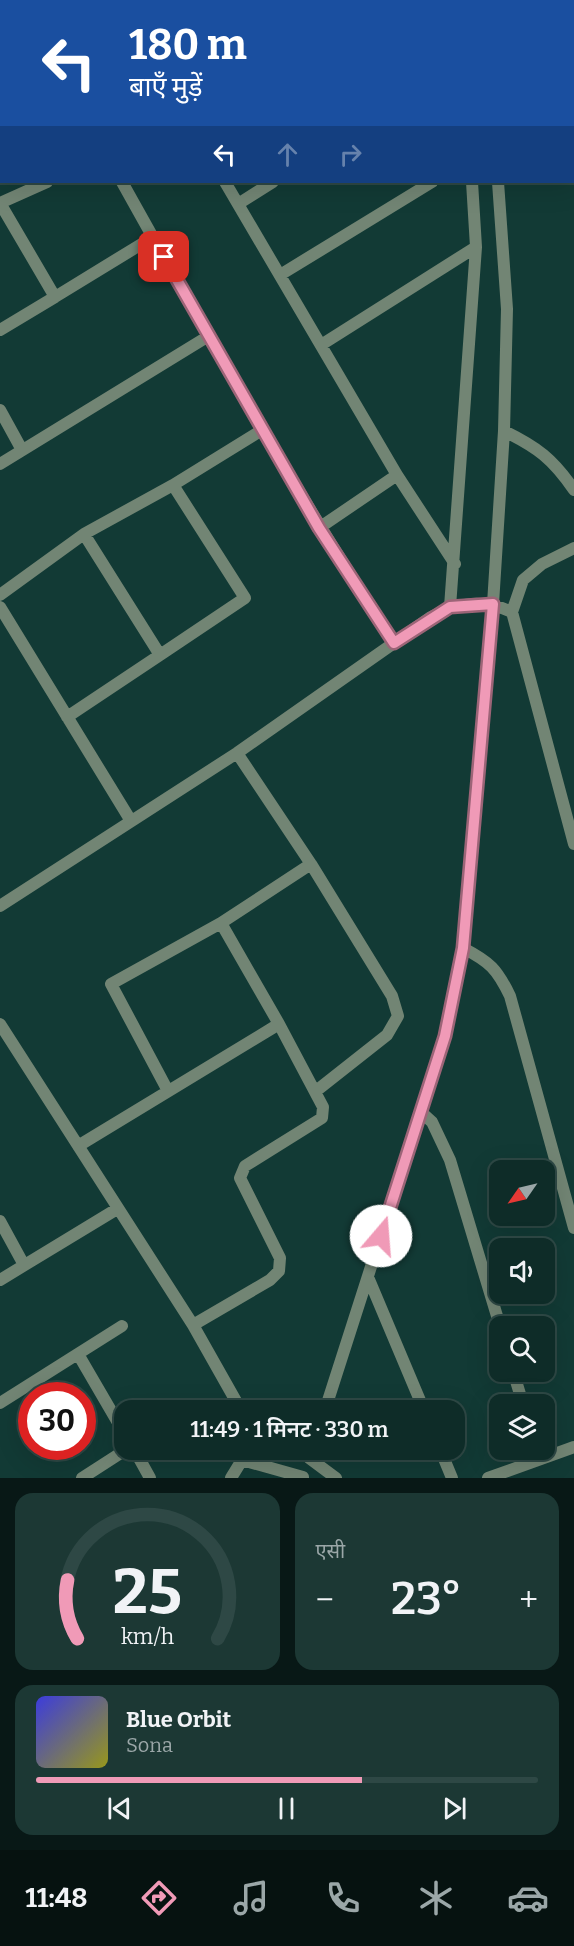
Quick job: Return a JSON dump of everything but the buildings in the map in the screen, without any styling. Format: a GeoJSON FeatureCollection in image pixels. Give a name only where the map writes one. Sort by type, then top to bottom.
{"type":"FeatureCollection","features":[{"type":"Feature","properties":{"kind":"street"},"geometry":{"type":"LineString","coordinates":[[45,183],[0,203],[55,297]]}},
{"type":"Feature","properties":{"kind":"street"},"geometry":{"type":"LineString","coordinates":[[123,183],[207,337],[319,528],[394,643]]}},
{"type":"Feature","properties":{"kind":"street"},"geometry":{"type":"LineString","coordinates":[[226,183],[397,475],[455,564]]}},
{"type":"Feature","properties":{"kind":"street"},"geometry":{"type":"LineString","coordinates":[[238,204],[271,183]]}},
{"type":"Feature","properties":{"kind":"street"},"geometry":{"type":"LineString","coordinates":[[280,275],[430,183]]}},
{"type":"Feature","properties":{"kind":"street"},"geometry":{"type":"LineString","coordinates":[[450,607],[455,564],[476,247],[472,183]]}},
{"type":"Feature","properties":{"kind":"street"},"geometry":{"type":"LineString","coordinates":[[328,1400],[445,1036],[463,948],[493,604],[504,431],[507,309],[498,183]]}},
{"type":"Feature","properties":{"kind":"street"},"geometry":{"type":"LineString","coordinates":[[0,330],[153,237]]}},
{"type":"Feature","properties":{"kind":"street"},"geometry":{"type":"LineString","coordinates":[[321,345],[476,247]]}},
{"type":"Feature","properties":{"kind":"street"},"geometry":{"type":"LineString","coordinates":[[0,464],[207,337]]}},
{"type":"Feature","properties":{"kind":"street"},"geometry":{"type":"LineString","coordinates":[[0,410],[22,450]]}},
{"type":"Feature","properties":{"kind":"street"},"geometry":{"type":"LineString","coordinates":[[0,595],[84,534],[173,485],[262,430]]}},
{"type":"Feature","properties":{"kind":"street"},"geometry":{"type":"LineString","coordinates":[[504,431],[532,445],[547,456],[574,490]]}},
{"type":"Feature","properties":{"kind":"street"},"geometry":{"type":"LineString","coordinates":[[319,528],[397,475]]}},
{"type":"Feature","properties":{"kind":"street"},"geometry":{"type":"LineString","coordinates":[[67,717],[245,598],[173,485]]}},
{"type":"Feature","properties":{"kind":"street"},"geometry":{"type":"LineString","coordinates":[[84,534],[160,655]]}},
{"type":"Feature","properties":{"kind":"street"},"geometry":{"type":"LineString","coordinates":[[574,548],[542,564],[523,580],[512,612],[574,844]]}},
{"type":"Feature","properties":{"kind":"street"},"geometry":{"type":"LineString","coordinates":[[0,906],[237,753],[394,643],[450,607],[493,604],[512,612]]}},
{"type":"Feature","properties":{"kind":"street"},"geometry":{"type":"LineString","coordinates":[[0,608],[131,821]]}},
{"type":"Feature","properties":{"kind":"street"},"geometry":{"type":"LineString","coordinates":[[237,753],[311,864],[393,996],[398,1016],[387,1035],[316,1091]]}},
{"type":"Feature","properties":{"kind":"street"},"geometry":{"type":"LineString","coordinates":[[168,1091],[111,984],[221,922],[311,864]]}},
{"type":"Feature","properties":{"kind":"street"},"geometry":{"type":"LineString","coordinates":[[193,1325],[270,1280],[279,1271],[280,1258],[240,1178],[245,1166],[322,1118],[323,1107],[221,922]]}},
{"type":"Feature","properties":{"kind":"street"},"geometry":{"type":"LineString","coordinates":[[463,948],[485,959],[499,973],[510,996],[574,1228]]}},
{"type":"Feature","properties":{"kind":"street"},"geometry":{"type":"LineString","coordinates":[[0,1024],[193,1325],[235,1400]]}},
{"type":"Feature","properties":{"kind":"street"},"geometry":{"type":"LineString","coordinates":[[78,1146],[279,1024]]}},
{"type":"Feature","properties":{"kind":"street"},"geometry":{"type":"LineString","coordinates":[[421,1112],[432,1122],[450,1160],[497,1316]]}},
{"type":"Feature","properties":{"kind":"street"},"geometry":{"type":"LineString","coordinates":[[0,1280],[117,1209]]}},
{"type":"Feature","properties":{"kind":"street"},"geometry":{"type":"LineString","coordinates":[[0,1221],[24,1265]]}},
{"type":"Feature","properties":{"kind":"street"},"geometry":{"type":"LineString","coordinates":[[368,1277],[420,1400]]}},
{"type":"Feature","properties":{"kind":"street"},"geometry":{"type":"LineString","coordinates":[[0,1403],[122,1326]]}},
{"type":"Feature","properties":{"kind":"street"},"geometry":{"type":"LineString","coordinates":[[78,1354],[114,1417]]}},
{"type":"Feature","properties":{"kind":"street"},"geometry":{"type":"LineString","coordinates":[[555,1451],[574,1447]]}},
{"type":"Feature","properties":{"kind":"street"},"geometry":{"type":"LineString","coordinates":[[82,1478],[114,1457]]}},
{"type":"Feature","properties":{"kind":"street"},"geometry":{"type":"LineString","coordinates":[[140,1460],[150,1478]]}},
{"type":"Feature","properties":{"kind":"street"},"geometry":{"type":"LineString","coordinates":[[231,1478],[239,1460]]}},
{"type":"Feature","properties":{"kind":"street"},"geometry":{"type":"LineString","coordinates":[[251,1460],[303,1477],[309,1460]]}},
{"type":"Feature","properties":{"kind":"street"},"geometry":{"type":"LineString","coordinates":[[317,1460],[336,1478]]}},
{"type":"Feature","properties":{"kind":"street"},"geometry":{"type":"LineString","coordinates":[[445,1460],[452,1478]]}},
{"type":"Feature","properties":{"kind":"street"},"geometry":{"type":"LineString","coordinates":[[488,1478],[526,1460]]}},
{"type":"Feature","properties":{"kind":"route"},"geometry":{"type":"LineString","coordinates":[[164,257],[207,337],[319,528],[394,643],[431,617],[450,607],[493,604],[463,948],[445,1036],[381,1236]]}}]}
